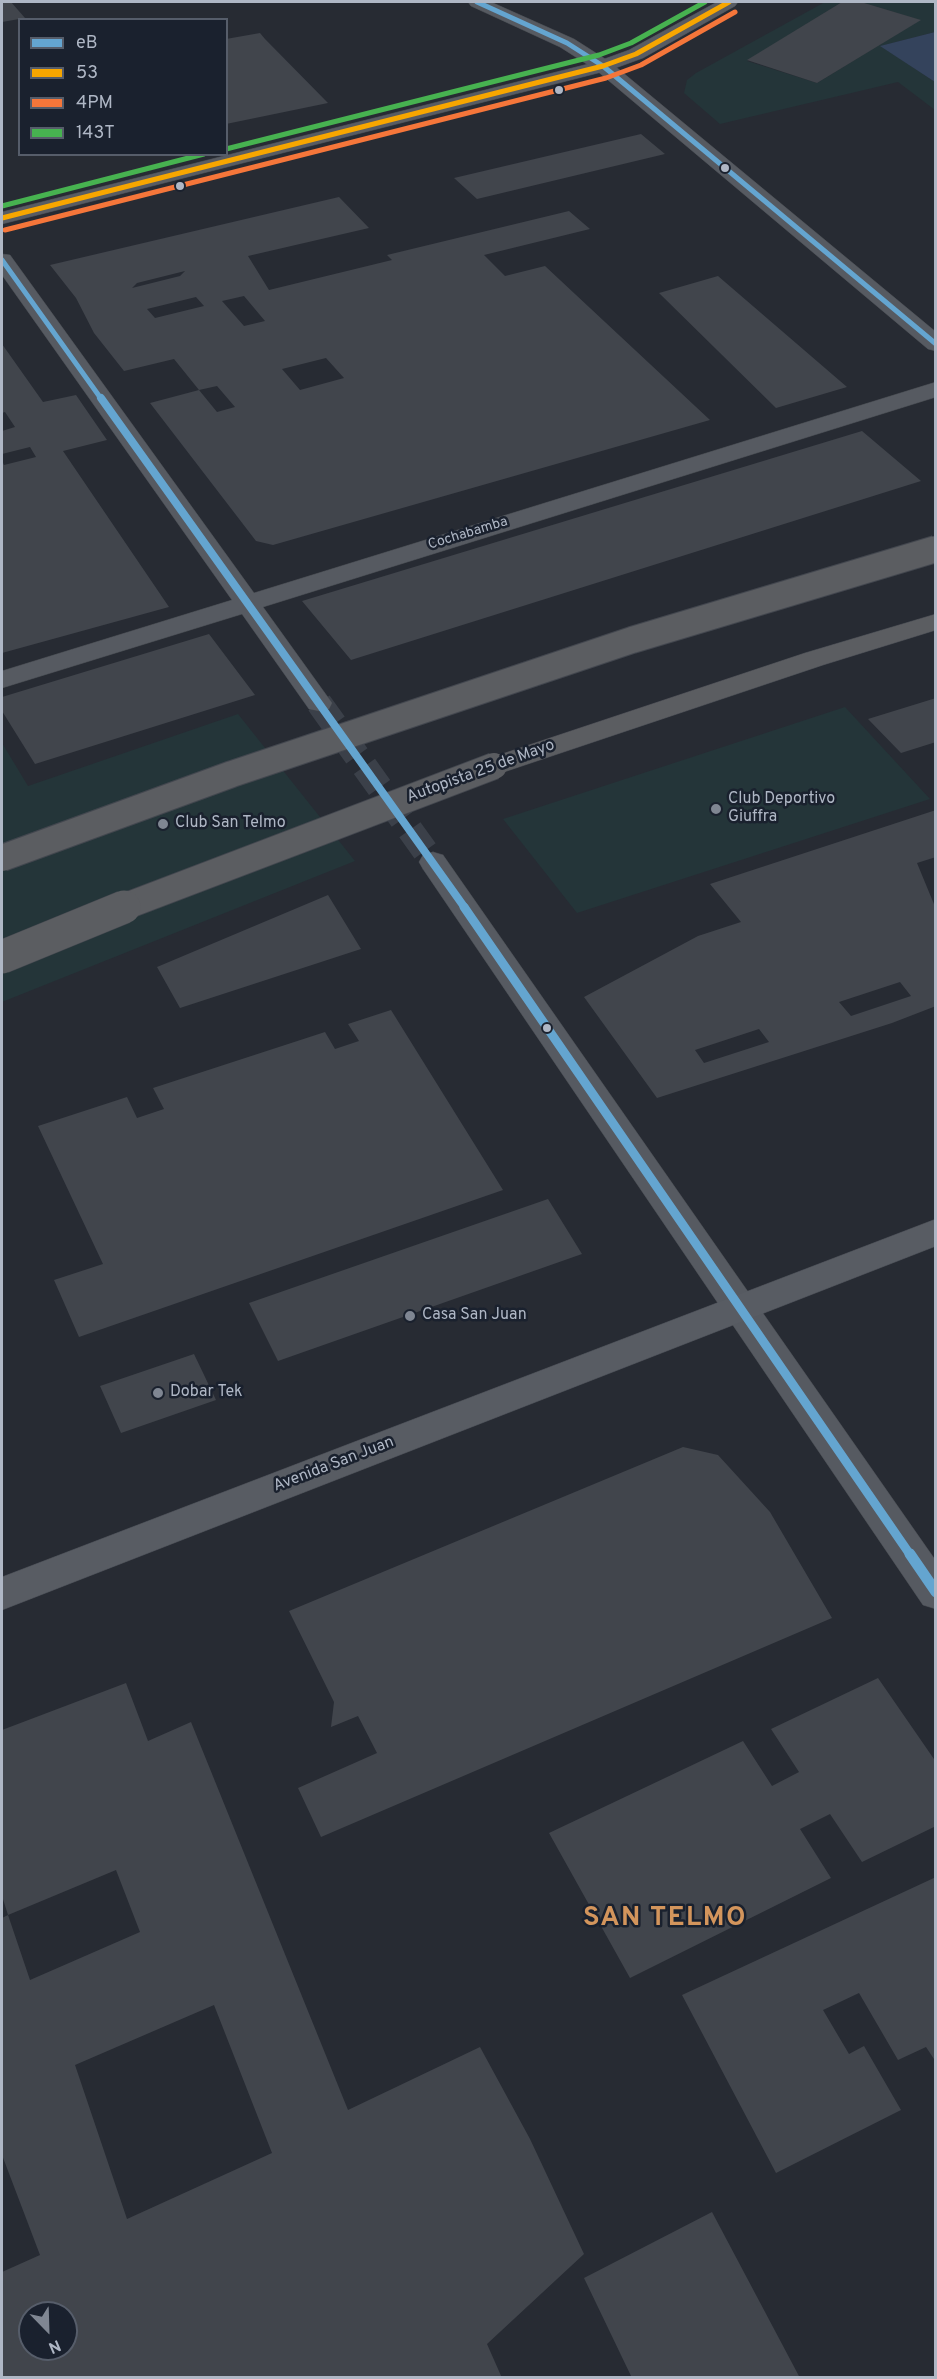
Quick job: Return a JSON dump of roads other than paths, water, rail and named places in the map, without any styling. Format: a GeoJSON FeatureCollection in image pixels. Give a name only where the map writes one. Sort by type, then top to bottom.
{"type":"FeatureCollection","features":[{"type":"Feature","properties":{"kind":"highway"},"geometry":{"type":"LineString","coordinates":[[2,858],[232,774],[632,640],[936,549]]}},
{"type":"Feature","properties":{"kind":"highway","name":"Autopista 25 de Mayo"},"geometry":{"type":"LineString","coordinates":[[2,957],[170,888],[494,766],[814,659],[936,622]]}},
{"type":"Feature","properties":{"kind":"main road"},"geometry":{"type":"LineString","coordinates":[[2,218],[603,66],[636,54],[729,2]]}},
{"type":"Feature","properties":{"kind":"main road","name":"Avenida San Juan"},"geometry":{"type":"LineString","coordinates":[[2,1594],[740,1310],[936,1232]]}},
{"type":"Feature","properties":{"kind":"street"},"geometry":{"type":"LineString","coordinates":[[477,2],[567,43],[603,66],[936,344]]}},
{"type":"Feature","properties":{"kind":"street"},"geometry":{"type":"LineString","coordinates":[[2,260],[319,702]]}},
{"type":"Feature","properties":{"kind":"street","name":"Cochabamba"},"geometry":{"type":"LineString","coordinates":[[2,680],[246,602],[936,389]]}},
{"type":"Feature","properties":{"kind":"street"},"geometry":{"type":"LineString","coordinates":[[434,862],[936,1593]]}},
{"type":"Feature","properties":{"kind":"water"},"geometry":{"type":"Polygon","coordinates":[[[935,32],[935,82],[880,46],[935,32]]]}},
{"type":"Feature","properties":{"kind":"tunnel"},"geometry":{"type":"LineString","coordinates":[[319,703],[433,862]]}},
{"type":"Feature","properties":{"kind":"place","name":"Club Deportivo Giuffra"},"geometry":{"type":"Point","coordinates":[716,809]}},
{"type":"Feature","properties":{"kind":"place","name":"Club San Telmo"},"geometry":{"type":"Point","coordinates":[163,824]}},
{"type":"Feature","properties":{"kind":"place","name":"Casa San Juan"},"geometry":{"type":"Point","coordinates":[410,1316]}},
{"type":"Feature","properties":{"kind":"place","name":"Dobar Tek"},"geometry":{"type":"Point","coordinates":[158,1393]}},
{"type":"Feature","properties":{"kind":"district","name":"SAN TELMO"},"geometry":{"type":"Point","coordinates":[665,1920]}}]}
